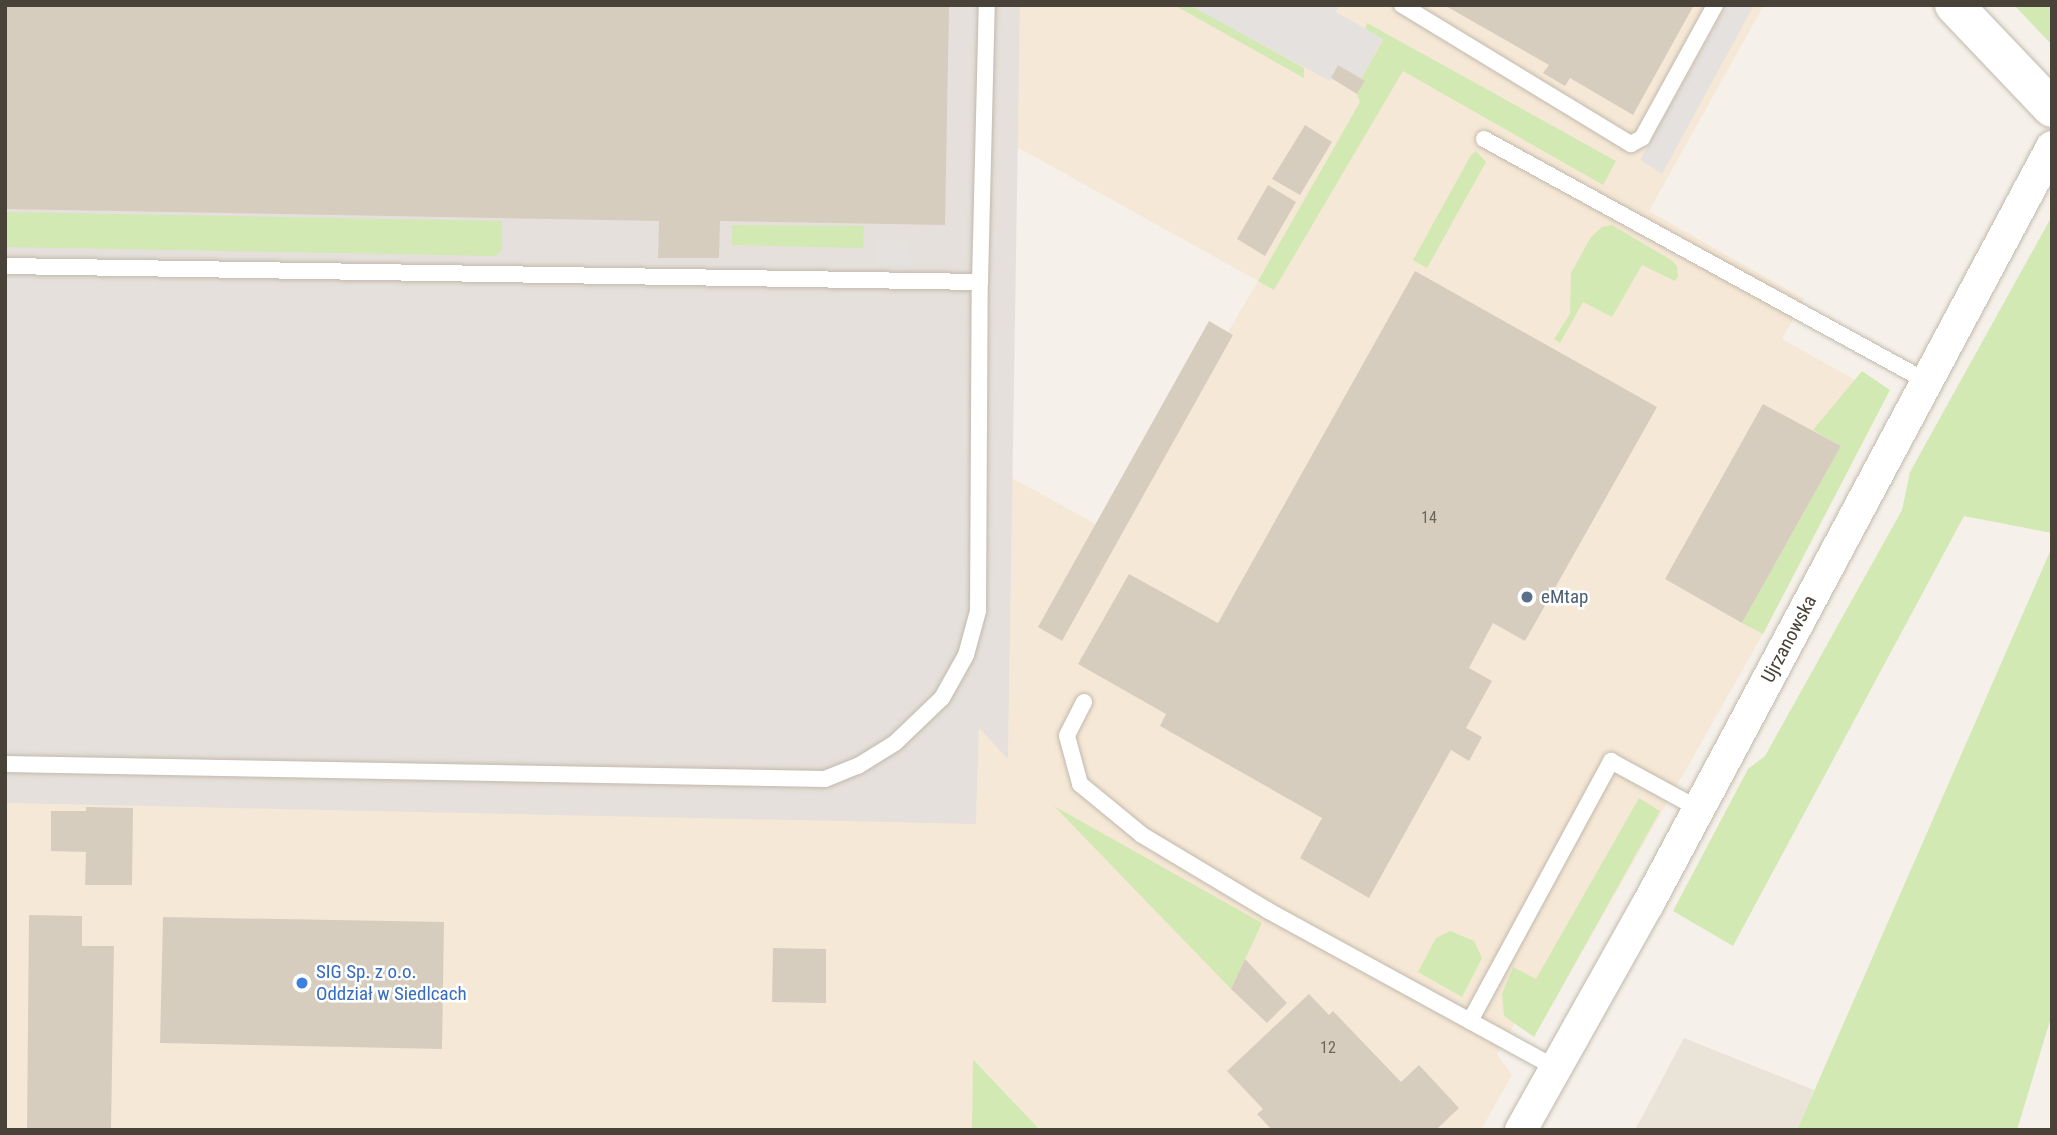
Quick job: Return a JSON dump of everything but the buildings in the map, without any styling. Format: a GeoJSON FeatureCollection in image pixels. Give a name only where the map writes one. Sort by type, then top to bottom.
{"type":"FeatureCollection","features":[{"type":"Feature","properties":{"kind":"street"},"geometry":{"type":"LineString","coordinates":[[1954,5],[2052,108]]}},
{"type":"Feature","properties":{"kind":"street","name":"Ujrzanowska"},"geometry":{"type":"LineString","coordinates":[[1521,1130],[1699,809],[2052,147]]}},
{"type":"Feature","properties":{"kind":"lane"},"geometry":{"type":"LineString","coordinates":[[5,764],[825,779],[858,766],[895,743],[942,698],[966,655],[978,611],[980,282],[987,5]]}},
{"type":"Feature","properties":{"kind":"lane"},"geometry":{"type":"LineString","coordinates":[[1402,5],[1631,144],[1642,138],[1716,5]]}},
{"type":"Feature","properties":{"kind":"lane"},"geometry":{"type":"LineString","coordinates":[[1484,139],[1926,381]]}},
{"type":"Feature","properties":{"kind":"lane"},"geometry":{"type":"LineString","coordinates":[[5,265],[980,282]]}},
{"type":"Feature","properties":{"kind":"lane"},"geometry":{"type":"LineString","coordinates":[[1084,702],[1067,736],[1080,784],[1142,835],[1269,911],[1556,1068]]}},
{"type":"Feature","properties":{"kind":"lane"},"geometry":{"type":"LineString","coordinates":[[1470,1021],[1611,761],[1699,809]]}},
{"type":"Feature","properties":{"kind":"shaded area"},"geometry":{"type":"Polygon","coordinates":[[[5,5],[1020,5],[1008,759],[979,728],[976,824],[5,803],[5,5]]]}},
{"type":"Feature","properties":{"kind":"shaded area"},"geometry":{"type":"Polygon","coordinates":[[[1020,5],[1764,5],[1649,211],[1804,299],[1782,339],[1886,397],[1763,634],[1539,1028],[1515,1023],[1497,1054],[1512,1075],[1481,1130],[1040,1130],[974,1059],[972,1130],[5,1130],[5,803],[976,823],[979,727],[1008,758],[1012,478],[1096,524],[1209,321],[1228,332],[1258,281],[1017,147],[1020,5]]]}},
{"type":"Feature","properties":{"kind":"shaded area"},"geometry":{"type":"Polygon","coordinates":[[[1339,5],[1336,12],[1383,39],[1361,79],[1338,65],[1330,81],[1191,6],[1339,5]]]}},
{"type":"Feature","properties":{"kind":"shaded area"},"geometry":{"type":"Polygon","coordinates":[[[1727,5],[1754,5],[1662,174],[1640,160],[1727,5]]]}},
{"type":"Feature","properties":{"kind":"shaded area"},"geometry":{"type":"Polygon","coordinates":[[[876,240],[911,241],[910,265],[874,264],[876,240]]]}},
{"type":"Feature","properties":{"kind":"shaded area"},"geometry":{"type":"Polygon","coordinates":[[[1684,1038],[1814,1090],[1797,1130],[1635,1130],[1684,1038]]]}},
{"type":"Feature","properties":{"kind":"green space"},"geometry":{"type":"Polygon","coordinates":[[[1191,5],[1304,68],[1304,78],[1176,6],[1191,5]]]}},
{"type":"Feature","properties":{"kind":"green space"},"geometry":{"type":"Polygon","coordinates":[[[2014,5],[2052,5],[2052,45],[2014,5]]]}},
{"type":"Feature","properties":{"kind":"green space"},"geometry":{"type":"Polygon","coordinates":[[[1367,23],[1616,161],[1603,185],[1403,71],[1274,290],[1258,281],[1360,102],[1357,94],[1365,81],[1361,79],[1383,40],[1365,29],[1367,23]]]}},
{"type":"Feature","properties":{"kind":"green space"},"geometry":{"type":"Polygon","coordinates":[[[1476,151],[1486,162],[1427,268],[1413,260],[1471,155],[1476,151]]]}},
{"type":"Feature","properties":{"kind":"green space"},"geometry":{"type":"Polygon","coordinates":[[[5,212],[502,221],[502,249],[496,256],[5,247],[5,212]]]}},
{"type":"Feature","properties":{"kind":"green space"},"geometry":{"type":"Polygon","coordinates":[[[2052,216],[2052,533],[1964,516],[1733,946],[1673,911],[1748,769],[1765,756],[1902,510],[1910,472],[2052,216]]]}},
{"type":"Feature","properties":{"kind":"green space"},"geometry":{"type":"Polygon","coordinates":[[[732,225],[864,226],[863,248],[732,245],[732,225]]]}},
{"type":"Feature","properties":{"kind":"green space"},"geometry":{"type":"Polygon","coordinates":[[[1612,225],[1671,260],[1677,266],[1678,277],[1675,281],[1642,265],[1612,317],[1583,302],[1560,343],[1554,339],[1570,314],[1571,273],[1591,237],[1602,227],[1612,225]]]}},
{"type":"Feature","properties":{"kind":"green space"},"geometry":{"type":"Polygon","coordinates":[[[1862,371],[1890,390],[1763,634],[1742,623],[1841,446],[1813,430],[1862,371]]]}},
{"type":"Feature","properties":{"kind":"green space"},"geometry":{"type":"Polygon","coordinates":[[[2052,547],[2052,1014],[2017,1130],[1797,1130],[2052,547]]]}},
{"type":"Feature","properties":{"kind":"green space"},"geometry":{"type":"Polygon","coordinates":[[[1639,798],[1660,811],[1534,1037],[1504,1016],[1502,994],[1513,967],[1536,979],[1639,798]]]}},
{"type":"Feature","properties":{"kind":"green space"},"geometry":{"type":"Polygon","coordinates":[[[1054,806],[1262,923],[1231,989],[1054,806]]]}},
{"type":"Feature","properties":{"kind":"green space"},"geometry":{"type":"Polygon","coordinates":[[[1450,931],[1474,941],[1482,958],[1462,997],[1418,972],[1436,938],[1450,931]]]}},
{"type":"Feature","properties":{"kind":"green space"},"geometry":{"type":"Polygon","coordinates":[[[973,1059],[1040,1130],[972,1130],[973,1059]]]}},
{"type":"Feature","properties":{"kind":"place","name":"eMtap"},"geometry":{"type":"Point","coordinates":[1527,597]}},
{"type":"Feature","properties":{"kind":"place","name":"SIG Sp. z o.o. Oddział w Siedlcach"},"geometry":{"type":"Point","coordinates":[302,983]}}]}
